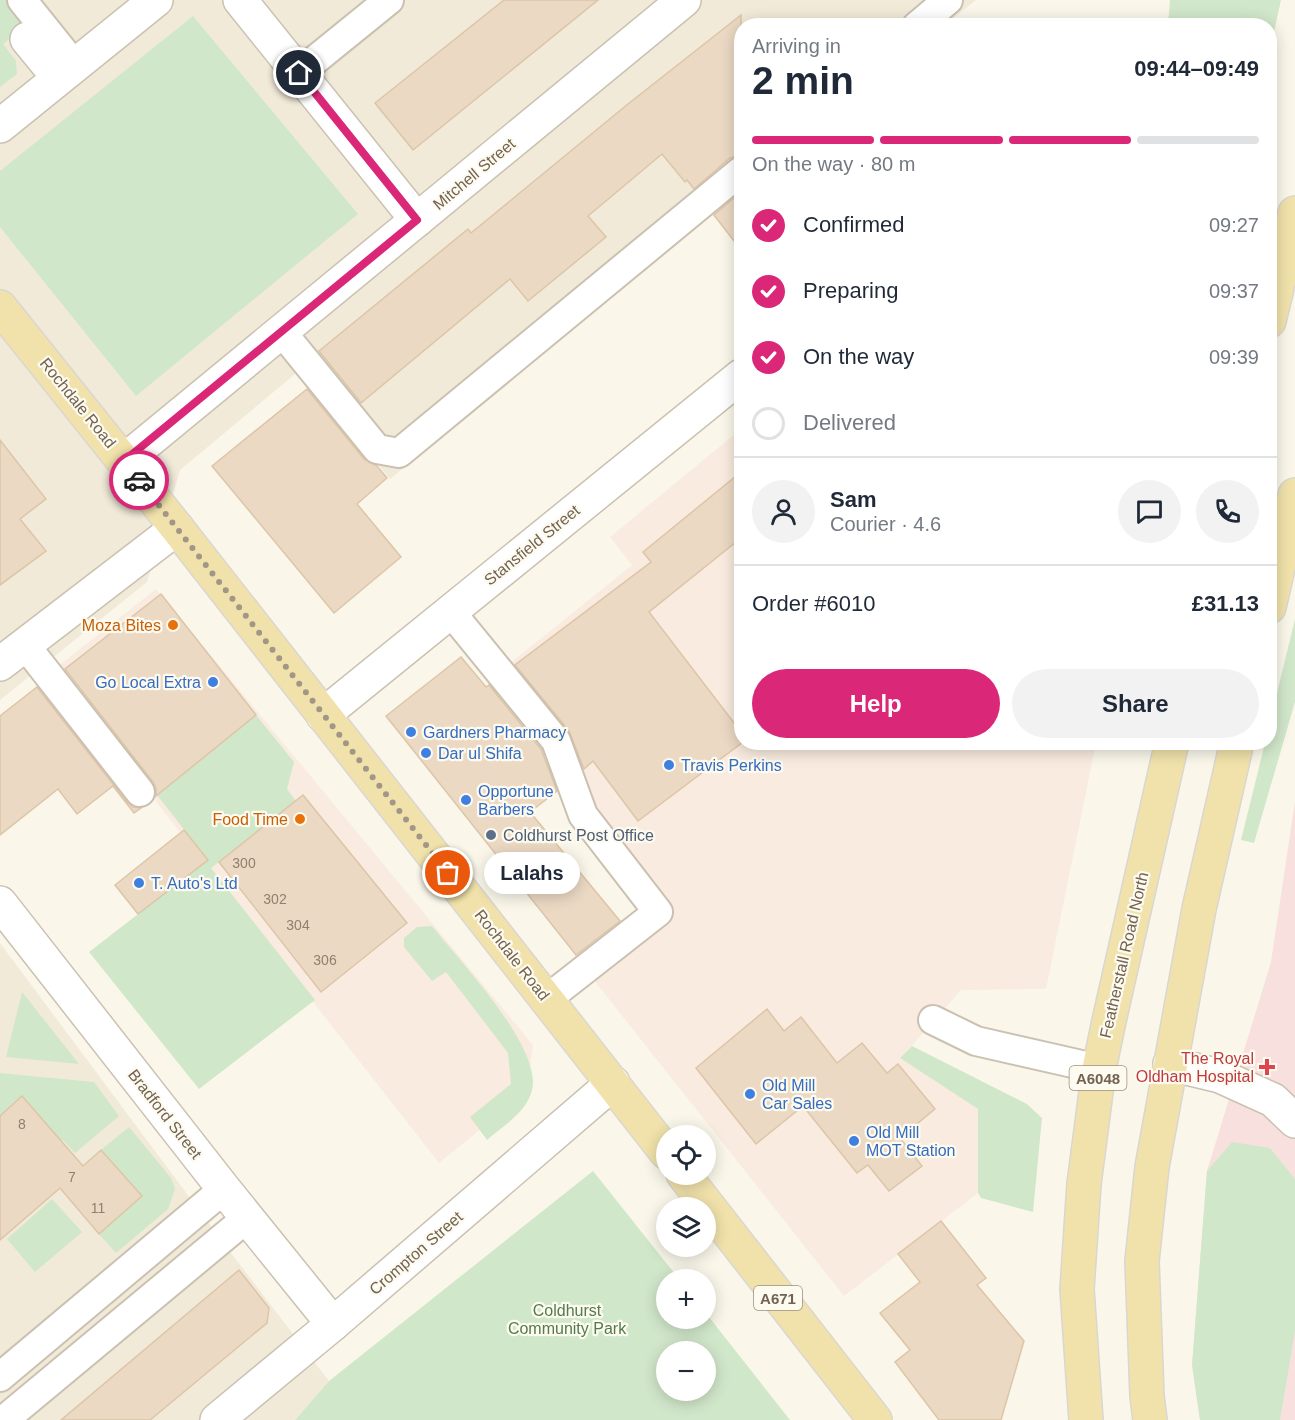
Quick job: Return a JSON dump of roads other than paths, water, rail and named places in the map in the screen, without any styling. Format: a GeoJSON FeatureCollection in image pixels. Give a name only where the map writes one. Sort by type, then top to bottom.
{"type":"FeatureCollection","features":[{"type":"Feature","properties":{"kind":"main road"},"geometry":{"type":"LineString","coordinates":[[1277,288],[1295,213]]}},
{"type":"Feature","properties":{"kind":"main road","name":"Rochdale Road"},"geometry":{"type":"LineString","coordinates":[[0,306],[656,1139]]}},
{"type":"Feature","properties":{"kind":"main road"},"geometry":{"type":"LineString","coordinates":[[1277,573],[1295,495]]}},
{"type":"Feature","properties":{"kind":"main road","name":"Featherstall Road North"},"geometry":{"type":"LineString","coordinates":[[1086,1420],[1077,1289],[1084,1184],[1099,1069],[1170,750]]}},
{"type":"Feature","properties":{"kind":"main road"},"geometry":{"type":"LineString","coordinates":[[1150,1420],[1142,1261],[1152,1167],[1199,909],[1235,750]]}},
{"type":"Feature","properties":{"kind":"main road","name":"A671"},"geometry":{"type":"LineString","coordinates":[[692,1185],[875,1420]]}},
{"type":"Feature","properties":{"kind":"street"},"geometry":{"type":"LineString","coordinates":[[0,126],[156,0]]}},
{"type":"Feature","properties":{"kind":"street"},"geometry":{"type":"LineString","coordinates":[[240,0],[417,220]]}},
{"type":"Feature","properties":{"kind":"street","name":"Mitchell Street"},"geometry":{"type":"LineString","coordinates":[[124,461],[417,220],[676,2]]}},
{"type":"Feature","properties":{"kind":"street"},"geometry":{"type":"LineString","coordinates":[[27,39],[67,72]]}},
{"type":"Feature","properties":{"kind":"street","name":"Stansfield Street"},"geometry":{"type":"LineString","coordinates":[[323,715],[734,382]]}},
{"type":"Feature","properties":{"kind":"street"},"geometry":{"type":"LineString","coordinates":[[12,654],[177,528]]}},
{"type":"Feature","properties":{"kind":"street","name":"Bradford Street"},"geometry":{"type":"LineString","coordinates":[[0,903],[333,1324]]}},
{"type":"Feature","properties":{"kind":"street"},"geometry":{"type":"LineString","coordinates":[[1170,1064],[1220,1076],[1273,1101],[1295,1121]]}},
{"type":"Feature","properties":{"kind":"street","name":"Crompton Street"},"geometry":{"type":"LineString","coordinates":[[217,1420],[333,1324],[613,1083]]}},
{"type":"Feature","properties":{"kind":"lane"},"geometry":{"type":"LineString","coordinates":[[22,0],[67,72]]}},
{"type":"Feature","properties":{"kind":"lane"},"geometry":{"type":"LineString","coordinates":[[299,73],[389,0]]}},
{"type":"Feature","properties":{"kind":"lane"},"geometry":{"type":"LineString","coordinates":[[927,18],[948,0]]}},
{"type":"Feature","properties":{"kind":"lane"},"geometry":{"type":"LineString","coordinates":[[281,331],[377,449],[399,453],[734,177]]}},
{"type":"Feature","properties":{"kind":"lane"},"geometry":{"type":"LineString","coordinates":[[450,611],[556,741],[583,815],[658,912],[547,999]]}},
{"type":"Feature","properties":{"kind":"lane"},"geometry":{"type":"LineString","coordinates":[[12,654],[140,792]]}},
{"type":"Feature","properties":{"kind":"lane"},"geometry":{"type":"LineString","coordinates":[[933,1020],[976,1041],[1099,1069]]}},
{"type":"Feature","properties":{"kind":"lane"},"geometry":{"type":"LineString","coordinates":[[0,1377],[224,1189]]}},
{"type":"Feature","properties":{"kind":"lane"},"geometry":{"type":"LineString","coordinates":[[4,1420],[248,1217]]}},
{"type":"Feature","properties":{"kind":"place","name":"Moza Bites"},"geometry":{"type":"Point","coordinates":[173,625]}},
{"type":"Feature","properties":{"kind":"place","name":"Go Local Extra"},"geometry":{"type":"Point","coordinates":[213,682]}},
{"type":"Feature","properties":{"kind":"place","name":"Gardners Pharmacy"},"geometry":{"type":"Point","coordinates":[411,732]}},
{"type":"Feature","properties":{"kind":"place","name":"Dar ul Shifa"},"geometry":{"type":"Point","coordinates":[426,753]}},
{"type":"Feature","properties":{"kind":"place","name":"Travis Perkins"},"geometry":{"type":"Point","coordinates":[669,765]}},
{"type":"Feature","properties":{"kind":"place","name":"Opportune Barbers"},"geometry":{"type":"Point","coordinates":[466,800]}},
{"type":"Feature","properties":{"kind":"place","name":"Food Time"},"geometry":{"type":"Point","coordinates":[300,819]}},
{"type":"Feature","properties":{"kind":"place","name":"Coldhurst Post Office"},"geometry":{"type":"Point","coordinates":[491,835]}},
{"type":"Feature","properties":{"kind":"place","name":"Lalahs"},"geometry":{"type":"Point","coordinates":[448,873]}},
{"type":"Feature","properties":{"kind":"place","name":"T. Auto's Ltd"},"geometry":{"type":"Point","coordinates":[139,883]}},
{"type":"Feature","properties":{"kind":"place","name":"The Royal Oldham Hospital"},"geometry":{"type":"Point","coordinates":[1267,1067]}},
{"type":"Feature","properties":{"kind":"place","name":"Old Mill Car Sales"},"geometry":{"type":"Point","coordinates":[750,1094]}},
{"type":"Feature","properties":{"kind":"place","name":"Old Mill MOT Station"},"geometry":{"type":"Point","coordinates":[854,1141]}},
{"type":"Feature","properties":{"kind":"park label","name":"Coldhurst Community Park"},"geometry":{"type":"Point","coordinates":[567,1319]}}]}
